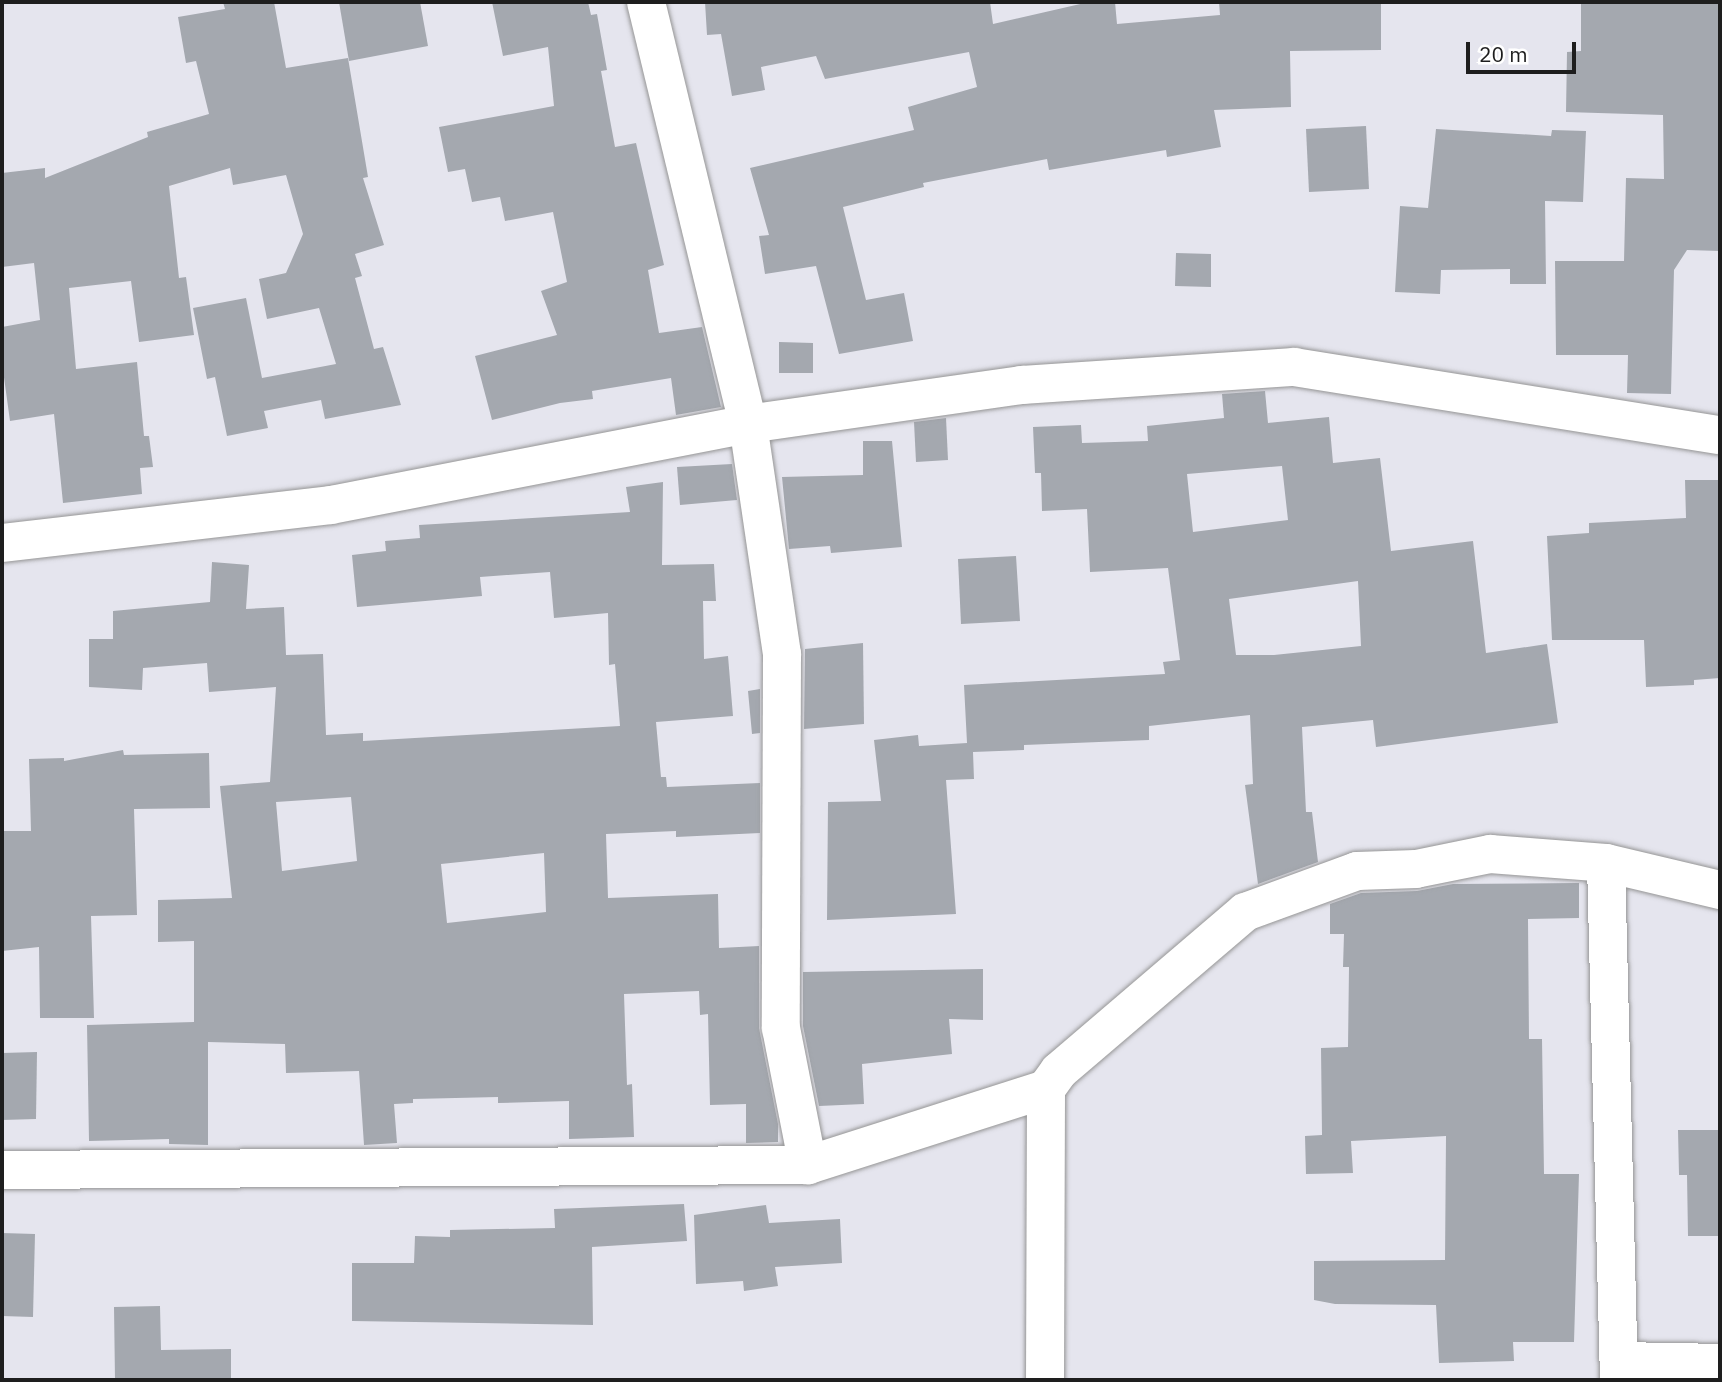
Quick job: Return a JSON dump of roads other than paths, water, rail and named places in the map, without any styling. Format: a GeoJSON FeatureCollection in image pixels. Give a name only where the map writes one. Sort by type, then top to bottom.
{"type":"FeatureCollection","features":[{"type":"Feature","properties":{"kind":"street"},"geometry":{"type":"LineString","coordinates":[[646,2],[748,424],[782,654],[781,1028],[808,1165]]}},
{"type":"Feature","properties":{"kind":"street"},"geometry":{"type":"LineString","coordinates":[[2,543],[331,505],[748,424],[1022,385],[1294,367],[1720,435]]}},
{"type":"Feature","properties":{"kind":"street"},"geometry":{"type":"LineString","coordinates":[[1045,1380],[1046,1089],[1059,1071],[1245,912],[1357,871],[1416,869],[1490,854],[1606,863],[1720,890]]}},
{"type":"Feature","properties":{"kind":"street"},"geometry":{"type":"LineString","coordinates":[[1606,863],[1619,1371],[1720,1363]]}},
{"type":"Feature","properties":{"kind":"street"},"geometry":{"type":"LineString","coordinates":[[2,1170],[808,1165],[1046,1089]]}}]}
